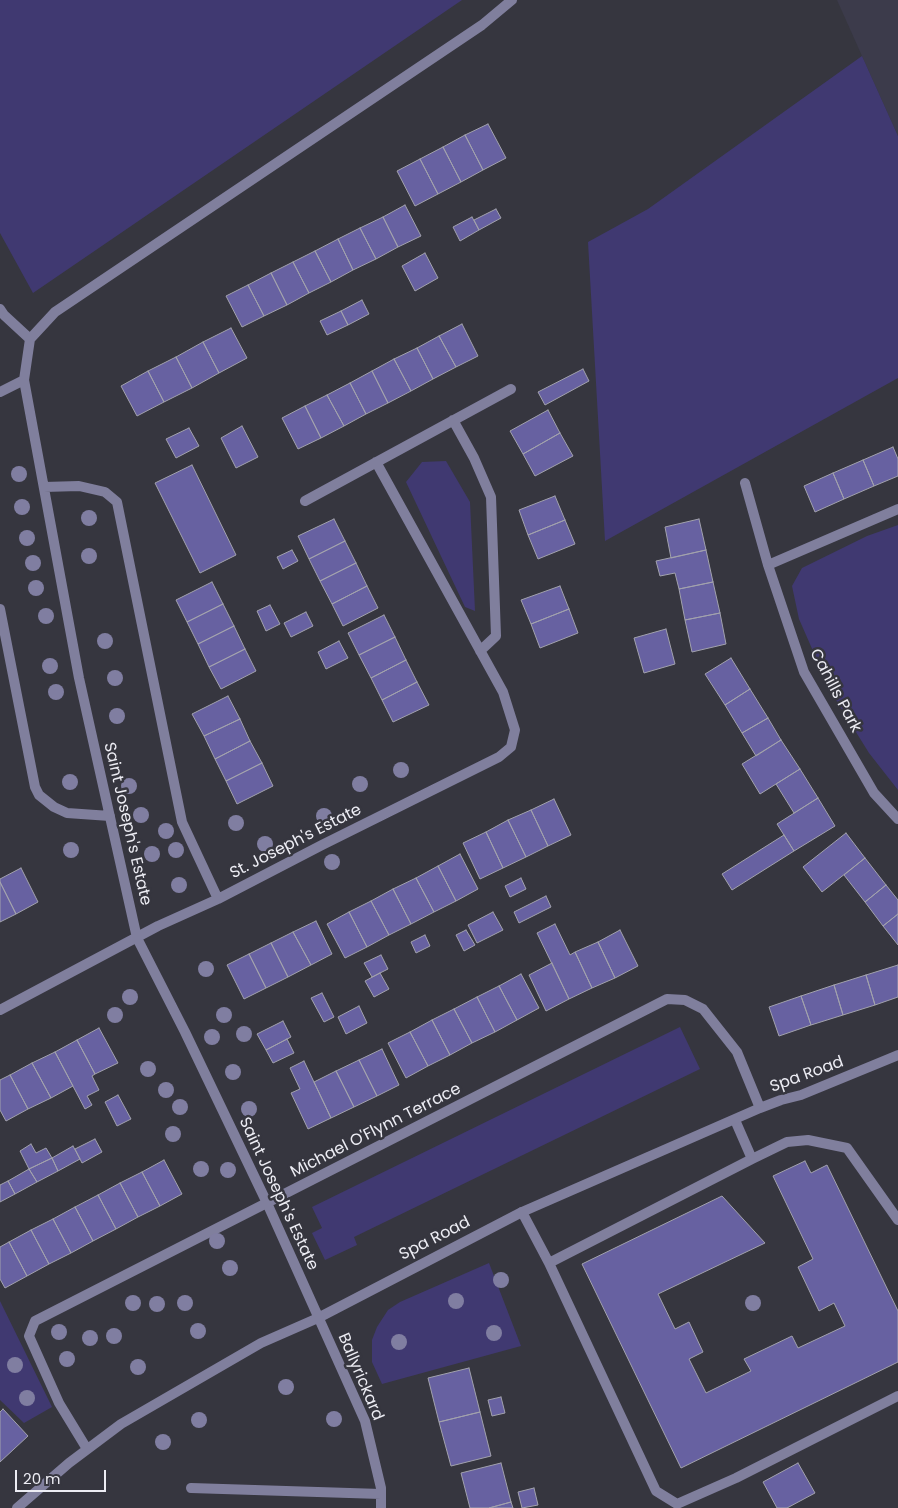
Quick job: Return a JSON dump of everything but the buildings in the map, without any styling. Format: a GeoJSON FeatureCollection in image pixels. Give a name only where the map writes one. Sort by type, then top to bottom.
{"type":"FeatureCollection","features":[{"type":"Feature","properties":{"kind":"street"},"geometry":{"type":"LineString","coordinates":[[0,309],[30,339],[55,312],[482,25],[512,0]]}},
{"type":"Feature","properties":{"kind":"street","name":"Saint Joseph's Estate"},"geometry":{"type":"LineString","coordinates":[[30,339],[24,380],[78,678],[137,938],[185,1032],[267,1203],[307,1289],[318,1318]]}},
{"type":"Feature","properties":{"kind":"street"},"geometry":{"type":"LineString","coordinates":[[0,392],[24,380]]}},
{"type":"Feature","properties":{"kind":"street"},"geometry":{"type":"LineString","coordinates":[[305,501],[511,389]]}},
{"type":"Feature","properties":{"kind":"street"},"geometry":{"type":"LineString","coordinates":[[453,420],[474,458],[491,498],[496,636],[480,651]]}},
{"type":"Feature","properties":{"kind":"street","name":"St. Joseph's Estate"},"geometry":{"type":"LineString","coordinates":[[0,1010],[112,949],[218,899],[500,757],[511,747],[515,730],[503,692],[376,462]]}},
{"type":"Feature","properties":{"kind":"street","name":"Cahills Park"},"geometry":{"type":"LineString","coordinates":[[745,483],[768,565],[804,672],[874,793],[898,819]]}},
{"type":"Feature","properties":{"kind":"street"},"geometry":{"type":"LineString","coordinates":[[44,488],[79,486],[105,492],[116,502],[182,822],[218,899]]}},
{"type":"Feature","properties":{"kind":"street"},"geometry":{"type":"LineString","coordinates":[[768,565],[898,509]]}},
{"type":"Feature","properties":{"kind":"street"},"geometry":{"type":"LineString","coordinates":[[0,609],[35,787],[39,795],[54,807],[67,813],[110,816]]}},
{"type":"Feature","properties":{"kind":"street","name":"Michael O'Flynn Terrace"},"geometry":{"type":"LineString","coordinates":[[87,1449],[59,1404],[29,1336],[35,1321],[667,999],[685,1000],[703,1009],[737,1052],[760,1108]]}},
{"type":"Feature","properties":{"kind":"street","name":"Spa Road"},"geometry":{"type":"LineString","coordinates":[[17,1508],[87,1449],[121,1424],[261,1343],[318,1318],[522,1212],[760,1108],[801,1095],[898,1055]]}},
{"type":"Feature","properties":{"kind":"street"},"geometry":{"type":"LineString","coordinates":[[735,1120],[752,1159]]}},
{"type":"Feature","properties":{"kind":"street"},"geometry":{"type":"LineString","coordinates":[[549,1263],[787,1142],[808,1140],[848,1148],[898,1220]]}},
{"type":"Feature","properties":{"kind":"street"},"geometry":{"type":"LineString","coordinates":[[522,1212],[549,1263],[656,1491],[677,1504],[736,1478],[898,1396]]}},
{"type":"Feature","properties":{"kind":"street","name":"Ballyrickard"},"geometry":{"type":"LineString","coordinates":[[318,1318],[365,1421],[381,1488],[381,1508]]}},
{"type":"Feature","properties":{"kind":"street"},"geometry":{"type":"LineString","coordinates":[[191,1488],[381,1494]]}},
{"type":"Feature","properties":{"kind":"shaded area"},"geometry":{"type":"Polygon","coordinates":[[[0,0],[462,0],[33,293],[0,233],[0,0]]]}},
{"type":"Feature","properties":{"kind":"shaded area"},"geometry":{"type":"Polygon","coordinates":[[[837,0],[898,0],[898,136],[862,56],[837,0]]]}},
{"type":"Feature","properties":{"kind":"shaded area"},"geometry":{"type":"Polygon","coordinates":[[[862,56],[898,136],[898,378],[605,541],[588,242],[648,209],[862,56]]]}},
{"type":"Feature","properties":{"kind":"shaded area"},"geometry":{"type":"Polygon","coordinates":[[[446,461],[470,502],[475,611],[465,607],[406,482],[422,462],[446,461]]]}},
{"type":"Feature","properties":{"kind":"shaded area"},"geometry":{"type":"Polygon","coordinates":[[[898,525],[898,790],[869,753],[831,692],[799,619],[792,586],[802,568],[867,536],[898,525]]]}},
{"type":"Feature","properties":{"kind":"shaded area"},"geometry":{"type":"Polygon","coordinates":[[[680,1027],[700,1069],[354,1237],[357,1245],[325,1260],[312,1233],[322,1228],[312,1207],[680,1027]]]}},
{"type":"Feature","properties":{"kind":"shaded area"},"geometry":{"type":"Polygon","coordinates":[[[489,1263],[521,1346],[382,1384],[372,1362],[372,1340],[377,1327],[388,1310],[400,1302],[489,1263]]]}},
{"type":"Feature","properties":{"kind":"shaded area"},"geometry":{"type":"Polygon","coordinates":[[[0,1301],[52,1407],[24,1423],[0,1400],[0,1301]]]}}]}
